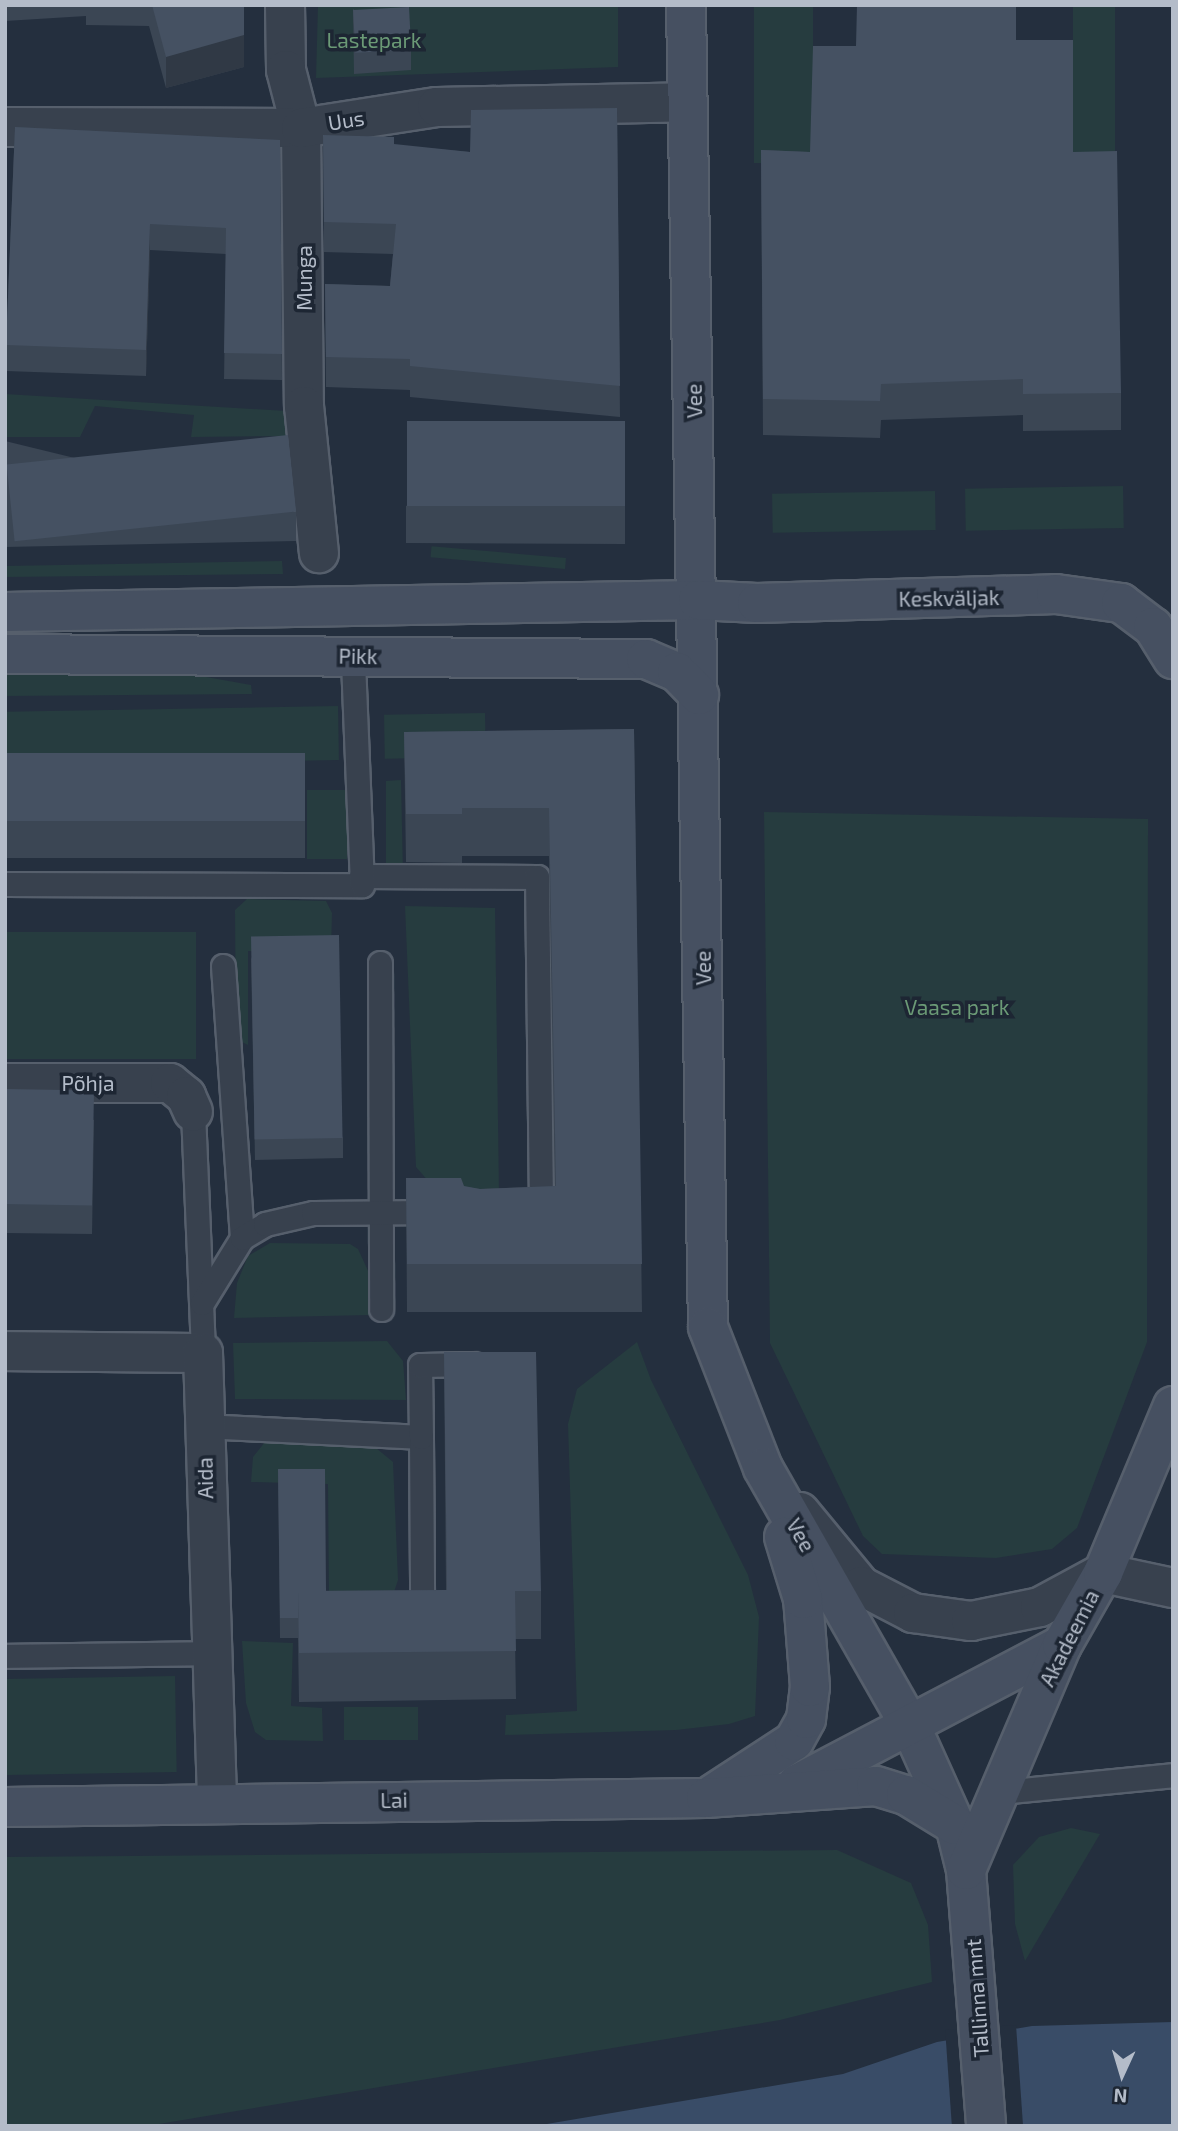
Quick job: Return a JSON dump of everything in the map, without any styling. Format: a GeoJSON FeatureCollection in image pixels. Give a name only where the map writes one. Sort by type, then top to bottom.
{"type":"FeatureCollection","features":[{"type":"Feature","properties":{"kind":"main road","name":"Vee"},"geometry":{"type":"LineString","coordinates":[[686,5],[708,1327],[763,1468],[911,1727],[955,1825],[966,1870]]}},
{"type":"Feature","properties":{"kind":"main road","name":"Keskväljak"},"geometry":{"type":"LineString","coordinates":[[698,600],[757,603],[1085,595],[1121,603],[1153,627],[1173,659]]}},
{"type":"Feature","properties":{"kind":"main road"},"geometry":{"type":"LineString","coordinates":[[5,612],[698,600]]}},
{"type":"Feature","properties":{"kind":"main road","name":"Pikk"},"geometry":{"type":"LineString","coordinates":[[5,654],[646,659],[677,673],[699,695]]}},
{"type":"Feature","properties":{"kind":"main road","name":"Akadeemia"},"geometry":{"type":"LineString","coordinates":[[966,1870],[1062,1645],[1103,1573],[1173,1406]]}},
{"type":"Feature","properties":{"kind":"main road"},"geometry":{"type":"LineString","coordinates":[[706,1798],[794,1741],[806,1719],[810,1687],[803,1599],[763,1468]]}},
{"type":"Feature","properties":{"kind":"main road","name":"Lai"},"geometry":{"type":"LineString","coordinates":[[783,1791],[911,1727],[1062,1645]]}},
{"type":"Feature","properties":{"kind":"main road","name":"Lai"},"geometry":{"type":"LineString","coordinates":[[5,1807],[216,1802],[706,1798],[876,1786],[906,1795],[955,1825]]}},
{"type":"Feature","properties":{"kind":"main road","name":"Tallinna mnt"},"geometry":{"type":"LineString","coordinates":[[966,1870],[986,2126]]}},
{"type":"Feature","properties":{"kind":"street","name":"Munga"},"geometry":{"type":"LineString","coordinates":[[285,5],[286,70],[301,128],[304,406],[319,553]]}},
{"type":"Feature","properties":{"kind":"street","name":"Uus"},"geometry":{"type":"LineString","coordinates":[[5,127],[301,128],[437,107],[687,102]]}},
{"type":"Feature","properties":{"kind":"street","name":"Põhja"},"geometry":{"type":"LineString","coordinates":[[5,1083],[181,1097]]}},
{"type":"Feature","properties":{"kind":"street"},"geometry":{"type":"LineString","coordinates":[[5,1352],[203,1353]]}},
{"type":"Feature","properties":{"kind":"street","name":"Aida"},"geometry":{"type":"LineString","coordinates":[[203,1353],[209,1653],[216,1802]]}},
{"type":"Feature","properties":{"kind":"street"},"geometry":{"type":"LineString","coordinates":[[763,1468],[861,1586],[913,1613],[982,1619],[1040,1607],[1103,1573],[1173,1588]]}},
{"type":"Feature","properties":{"kind":"lane"},"geometry":{"type":"LineString","coordinates":[[5,884],[362,886],[353,656]]}},
{"type":"Feature","properties":{"kind":"lane"},"geometry":{"type":"LineString","coordinates":[[361,876],[537,877],[541,1224],[517,1223]]}},
{"type":"Feature","properties":{"kind":"lane"},"geometry":{"type":"LineString","coordinates":[[380,963],[382,1309]]}},
{"type":"Feature","properties":{"kind":"lane"},"geometry":{"type":"LineString","coordinates":[[223,966],[242,1238]]}},
{"type":"Feature","properties":{"kind":"lane"},"geometry":{"type":"LineString","coordinates":[[181,1097],[202,1303],[203,1353]]}},
{"type":"Feature","properties":{"kind":"lane"},"geometry":{"type":"LineString","coordinates":[[202,1303],[242,1238],[265,1224],[313,1213],[382,1214],[464,1210]]}},
{"type":"Feature","properties":{"kind":"lane"},"geometry":{"type":"LineString","coordinates":[[422,1593],[420,1365],[496,1364]]}},
{"type":"Feature","properties":{"kind":"lane"},"geometry":{"type":"LineString","coordinates":[[204,1426],[421,1437]]}},
{"type":"Feature","properties":{"kind":"lane"},"geometry":{"type":"LineString","coordinates":[[5,1656],[209,1653]]}},
{"type":"Feature","properties":{"kind":"lane"},"geometry":{"type":"LineString","coordinates":[[1001,1792],[1173,1775]]}},
{"type":"Feature","properties":{"kind":"green space","name":"Lastepark"},"geometry":{"type":"Polygon","coordinates":[[[318,5],[618,5],[618,67],[316,78],[318,5]]]}},
{"type":"Feature","properties":{"kind":"green space"},"geometry":{"type":"Polygon","coordinates":[[[754,5],[813,5],[813,163],[754,163],[754,5]]]}},
{"type":"Feature","properties":{"kind":"green space"},"geometry":{"type":"Polygon","coordinates":[[[1073,5],[1115,5],[1115,152],[1073,152],[1073,5]]]}},
{"type":"Feature","properties":{"kind":"green space"},"geometry":{"type":"Polygon","coordinates":[[[5,394],[287,411],[287,436],[191,437],[194,415],[95,406],[80,437],[5,437],[5,394]]]}},
{"type":"Feature","properties":{"kind":"green space"},"geometry":{"type":"Polygon","coordinates":[[[1123,486],[1124,528],[966,531],[965,489],[1123,486]]]}},
{"type":"Feature","properties":{"kind":"green space"},"geometry":{"type":"Polygon","coordinates":[[[935,491],[936,530],[773,533],[772,494],[935,491]]]}},
{"type":"Feature","properties":{"kind":"green space"},"geometry":{"type":"Polygon","coordinates":[[[432,546],[566,558],[565,569],[431,557],[432,546]]]}},
{"type":"Feature","properties":{"kind":"green space"},"geometry":{"type":"Polygon","coordinates":[[[282,561],[283,574],[5,577],[5,566],[282,561]]]}},
{"type":"Feature","properties":{"kind":"green space"},"geometry":{"type":"Polygon","coordinates":[[[184,673],[251,685],[252,694],[5,696],[5,675],[184,673]]]}},
{"type":"Feature","properties":{"kind":"green space"},"geometry":{"type":"Polygon","coordinates":[[[338,706],[339,760],[6,766],[5,712],[338,706]]]}},
{"type":"Feature","properties":{"kind":"green space"},"geometry":{"type":"Polygon","coordinates":[[[485,713],[486,757],[385,759],[384,715],[485,713]]]}},
{"type":"Feature","properties":{"kind":"green space"},"geometry":{"type":"Polygon","coordinates":[[[401,780],[403,874],[386,869],[386,781],[401,780]]]}},
{"type":"Feature","properties":{"kind":"green space"},"geometry":{"type":"Polygon","coordinates":[[[307,790],[347,790],[347,859],[307,859],[307,790]]]}},
{"type":"Feature","properties":{"kind":"green space","name":"Vaasa park"},"geometry":{"type":"Polygon","coordinates":[[[764,812],[1148,819],[1147,1342],[1077,1528],[1052,1549],[996,1558],[882,1554],[863,1536],[770,1343],[764,812]]]}},
{"type":"Feature","properties":{"kind":"green space"},"geometry":{"type":"Polygon","coordinates":[[[247,899],[326,901],[332,913],[331,950],[248,951],[248,1045],[236,1039],[235,910],[247,899]]]}},
{"type":"Feature","properties":{"kind":"green space"},"geometry":{"type":"Polygon","coordinates":[[[405,906],[495,908],[499,1192],[437,1191],[416,1167],[405,906]]]}},
{"type":"Feature","properties":{"kind":"green space"},"geometry":{"type":"Polygon","coordinates":[[[5,932],[196,932],[196,1059],[5,1059],[5,932]]]}},
{"type":"Feature","properties":{"kind":"green space"},"geometry":{"type":"Polygon","coordinates":[[[270,1243],[350,1244],[358,1249],[370,1275],[371,1315],[234,1318],[237,1283],[248,1256],[270,1243]]]}},
{"type":"Feature","properties":{"kind":"green space"},"geometry":{"type":"Polygon","coordinates":[[[387,1341],[403,1361],[406,1400],[235,1399],[233,1343],[387,1341]]]}},
{"type":"Feature","properties":{"kind":"green space"},"geometry":{"type":"Polygon","coordinates":[[[637,1342],[651,1380],[748,1575],[759,1617],[755,1716],[729,1724],[676,1730],[505,1735],[506,1715],[577,1711],[568,1424],[577,1389],[637,1342]]]}},
{"type":"Feature","properties":{"kind":"green space"},"geometry":{"type":"Polygon","coordinates":[[[265,1442],[376,1448],[393,1462],[398,1580],[393,1595],[329,1600],[328,1484],[251,1482],[253,1457],[265,1442]]]}},
{"type":"Feature","properties":{"kind":"green space"},"geometry":{"type":"Polygon","coordinates":[[[242,1641],[293,1643],[291,1706],[322,1708],[323,1741],[266,1740],[255,1732],[246,1703],[242,1641]]]}},
{"type":"Feature","properties":{"kind":"green space"},"geometry":{"type":"Polygon","coordinates":[[[175,1676],[177,1772],[7,1775],[5,1679],[175,1676]]]}},
{"type":"Feature","properties":{"kind":"green space"},"geometry":{"type":"Polygon","coordinates":[[[344,1707],[418,1707],[418,1740],[344,1740],[344,1707]]]}},
{"type":"Feature","properties":{"kind":"green space"},"geometry":{"type":"Polygon","coordinates":[[[1071,1828],[1100,1834],[1025,1961],[1015,1924],[1013,1865],[1039,1837],[1071,1828]]]}},
{"type":"Feature","properties":{"kind":"green space"},"geometry":{"type":"Polygon","coordinates":[[[837,1850],[911,1883],[928,1925],[932,1982],[780,2020],[147,2126],[5,2126],[5,1857],[837,1850]]]}},
{"type":"Feature","properties":{"kind":"water"},"geometry":{"type":"Polygon","coordinates":[[[1173,2022],[1173,2126],[535,2126],[843,2074],[937,2042],[1032,2026],[1173,2022]]]}},
{"type":"Feature","properties":{"kind":"pier"},"geometry":{"type":"Polygon","coordinates":[[[1016,2025],[1023,2126],[952,2126],[945,2030],[1016,2025]]]}},
{"type":"Feature","properties":{"kind":"building"},"geometry":{"type":"Polygon","coordinates":[[[152,5],[244,5],[244,35],[166,57],[152,5]]]}},
{"type":"Feature","properties":{"kind":"building"},"geometry":{"type":"Polygon","coordinates":[[[857,5],[1016,5],[1016,40],[1073,40],[1073,152],[1117,151],[1121,393],[1023,394],[1023,379],[881,384],[880,401],[763,399],[761,150],[810,152],[813,46],[856,46],[857,5]]]}},
{"type":"Feature","properties":{"kind":"building"},"geometry":{"type":"Polygon","coordinates":[[[409,7],[411,50],[355,53],[353,10],[409,7]]]}},
{"type":"Feature","properties":{"kind":"building"},"geometry":{"type":"Polygon","coordinates":[[[617,108],[620,386],[410,366],[410,359],[326,357],[325,284],[390,286],[396,224],[324,222],[323,135],[394,137],[394,144],[470,152],[471,110],[617,108]]]}},
{"type":"Feature","properties":{"kind":"building"},"geometry":{"type":"Polygon","coordinates":[[[15,127],[280,140],[282,354],[224,353],[226,228],[150,224],[146,350],[6,345],[15,127]]]}},
{"type":"Feature","properties":{"kind":"building"},"geometry":{"type":"Polygon","coordinates":[[[407,421],[625,421],[625,506],[407,506],[407,421]]]}},
{"type":"Feature","properties":{"kind":"building"},"geometry":{"type":"Polygon","coordinates":[[[288,435],[296,512],[15,541],[7,465],[288,435]]]}},
{"type":"Feature","properties":{"kind":"building"},"geometry":{"type":"Polygon","coordinates":[[[634,729],[642,1264],[407,1264],[406,1178],[461,1178],[464,1186],[480,1189],[556,1186],[549,808],[462,808],[462,814],[406,814],[404,732],[634,729]]]}},
{"type":"Feature","properties":{"kind":"building"},"geometry":{"type":"Polygon","coordinates":[[[6,753],[305,753],[305,821],[6,821],[6,753]]]}},
{"type":"Feature","properties":{"kind":"building"},"geometry":{"type":"Polygon","coordinates":[[[339,935],[343,1138],[255,1140],[251,937],[339,935]]]}},
{"type":"Feature","properties":{"kind":"building"},"geometry":{"type":"Polygon","coordinates":[[[5,1089],[94,1091],[92,1206],[5,1204],[5,1089]]]}},
{"type":"Feature","properties":{"kind":"building"},"geometry":{"type":"Polygon","coordinates":[[[444,1352],[536,1352],[541,1591],[515,1591],[516,1651],[299,1653],[298,1591],[447,1590],[444,1352]]]}},
{"type":"Feature","properties":{"kind":"building"},"geometry":{"type":"Polygon","coordinates":[[[278,1469],[325,1469],[326,1591],[298,1591],[298,1618],[280,1618],[278,1469]]]}}]}
